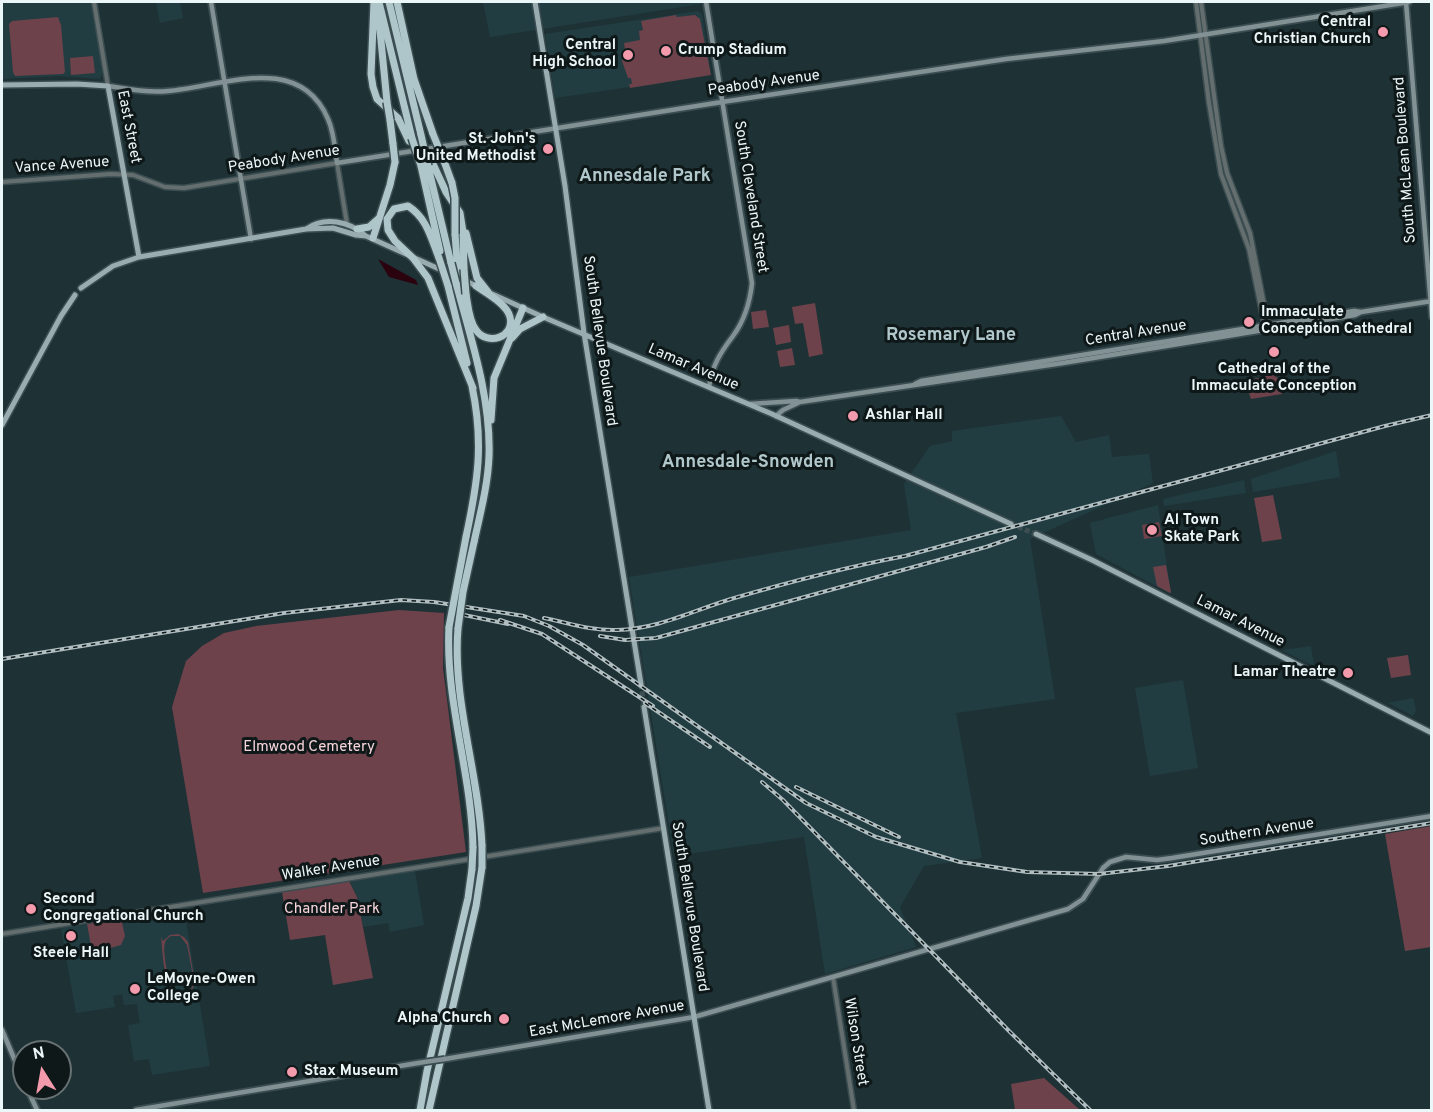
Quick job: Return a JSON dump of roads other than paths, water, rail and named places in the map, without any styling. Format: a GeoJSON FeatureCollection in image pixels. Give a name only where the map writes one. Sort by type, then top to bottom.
{"type":"FeatureCollection","features":[{"type":"Feature","properties":{"kind":"highway"},"geometry":{"type":"LineString","coordinates":[[369,237],[380,218],[395,162],[377,2]]}},
{"type":"Feature","properties":{"kind":"highway"},"geometry":{"type":"LineString","coordinates":[[377,2],[411,140]]}},
{"type":"Feature","properties":{"kind":"highway"},"geometry":{"type":"LineString","coordinates":[[377,2],[371,74],[373,87],[378,99],[398,118],[425,166],[458,266],[472,321],[478,333],[492,339],[504,335],[510,327],[510,317],[505,308],[476,286]]}},
{"type":"Feature","properties":{"kind":"highway"},"geometry":{"type":"LineString","coordinates":[[389,2],[423,135],[428,197],[473,388],[479,424],[480,449],[478,472],[449,627],[450,676],[471,817],[472,868],[468,898],[424,1081],[420,1110]]}},
{"type":"Feature","properties":{"kind":"highway"},"geometry":{"type":"LineString","coordinates":[[398,2],[414,79],[452,183],[455,198],[458,266]]}},
{"type":"Feature","properties":{"kind":"highway"},"geometry":{"type":"LineString","coordinates":[[425,166],[460,213],[477,278],[488,292]]}},
{"type":"Feature","properties":{"kind":"highway"},"geometry":{"type":"LineString","coordinates":[[441,259],[427,226],[418,213],[408,206],[394,209],[387,219],[388,230],[428,278],[473,388]]}},
{"type":"Feature","properties":{"kind":"highway"},"geometry":{"type":"LineString","coordinates":[[429,1110],[476,906],[482,867],[478,803],[457,657],[463,592],[488,470],[489,431],[480,376],[457,287],[463,232],[460,213]]}},
{"type":"Feature","properties":{"kind":"highway"},"geometry":{"type":"LineString","coordinates":[[357,229],[369,227],[380,218]]}},
{"type":"Feature","properties":{"kind":"highway"},"geometry":{"type":"LineString","coordinates":[[489,431],[494,378],[523,308]]}},
{"type":"Feature","properties":{"kind":"highway"},"geometry":{"type":"LineString","coordinates":[[508,343],[520,329],[543,317]]}},
{"type":"Feature","properties":{"kind":"main road"},"geometry":{"type":"LineString","coordinates":[[211,2],[251,239]]}},
{"type":"Feature","properties":{"kind":"main road","name":"South Bellevue Boulevard"},"geometry":{"type":"LineString","coordinates":[[535,2],[566,195],[584,333],[641,684]]}},
{"type":"Feature","properties":{"kind":"main road","name":"South Cleveland Street"},"geometry":{"type":"LineString","coordinates":[[706,2],[752,283],[749,302],[733,336],[716,361],[709,387]]}},
{"type":"Feature","properties":{"kind":"main road","name":"Peabody Avenue"},"geometry":{"type":"LineString","coordinates":[[337,163],[1006,59],[1204,35],[1407,2]]}},
{"type":"Feature","properties":{"kind":"main road","name":"South McLean Boulevard"},"geometry":{"type":"LineString","coordinates":[[1407,2],[1431,317]]}},
{"type":"Feature","properties":{"kind":"main road"},"geometry":{"type":"LineString","coordinates":[[2,86],[77,84],[168,91],[270,77],[288,81],[309,92],[328,117],[337,163]]}},
{"type":"Feature","properties":{"kind":"main road","name":"East Street"},"geometry":{"type":"LineString","coordinates":[[108,86],[139,256]]}},
{"type":"Feature","properties":{"kind":"main road"},"geometry":{"type":"LineString","coordinates":[[306,229],[313,224],[327,222],[346,224],[369,237]]}},
{"type":"Feature","properties":{"kind":"main road"},"geometry":{"type":"LineString","coordinates":[[81,288],[113,266],[139,256],[306,229],[333,228],[369,237]]}},
{"type":"Feature","properties":{"kind":"main road","name":"Lamar Avenue"},"geometry":{"type":"LineString","coordinates":[[369,237],[543,317],[776,416],[1011,524]]}},
{"type":"Feature","properties":{"kind":"main road"},"geometry":{"type":"LineString","coordinates":[[2,425],[4,416],[75,295]]}},
{"type":"Feature","properties":{"kind":"main road","name":"Central Avenue"},"geometry":{"type":"LineString","coordinates":[[776,416],[800,402],[1354,311],[1361,312],[1430,301]]}},
{"type":"Feature","properties":{"kind":"main road","name":"Central Avenue"},"geometry":{"type":"LineString","coordinates":[[749,404],[800,402]]}},
{"type":"Feature","properties":{"kind":"main road","name":"Lamar Avenue"},"geometry":{"type":"LineString","coordinates":[[1036,534],[1092,560],[1431,733]]}},
{"type":"Feature","properties":{"kind":"main road","name":"South Bellevue Boulevard"},"geometry":{"type":"LineString","coordinates":[[644,708],[709,1110]]}},
{"type":"Feature","properties":{"kind":"main road","name":"Southern Avenue"},"geometry":{"type":"LineString","coordinates":[[1095,880],[1103,868],[1118,858],[1157,860],[1172,858],[1431,816]]}},
{"type":"Feature","properties":{"kind":"main road","name":"East McLemore Avenue"},"geometry":{"type":"LineString","coordinates":[[136,1110],[694,1017],[1068,909],[1083,899],[1095,880]]}},
{"type":"Feature","properties":{"kind":"main road"},"geometry":{"type":"LineString","coordinates":[[2,1030],[12,1054]]}},
{"type":"Feature","properties":{"kind":"street","name":"East Street"},"geometry":{"type":"LineString","coordinates":[[94,2],[108,86]]}},
{"type":"Feature","properties":{"kind":"street"},"geometry":{"type":"LineString","coordinates":[[1196,2],[1204,35],[1227,173],[1250,233],[1267,326]]}},
{"type":"Feature","properties":{"kind":"street"},"geometry":{"type":"LineString","coordinates":[[1201,2],[1209,103],[1221,174],[1252,250]]}},
{"type":"Feature","properties":{"kind":"street"},"geometry":{"type":"LineString","coordinates":[[1209,103],[1215,102]]}},
{"type":"Feature","properties":{"kind":"street"},"geometry":{"type":"LineString","coordinates":[[337,163],[346,224]]}},
{"type":"Feature","properties":{"kind":"street","name":"Peabody Avenue"},"geometry":{"type":"LineString","coordinates":[[125,174],[173,188],[184,188],[337,163]]}},
{"type":"Feature","properties":{"kind":"street","name":"Vance Avenue"},"geometry":{"type":"LineString","coordinates":[[2,182],[125,174]]}},
{"type":"Feature","properties":{"kind":"street","name":"Walker Avenue"},"geometry":{"type":"LineString","coordinates":[[2,934],[664,828]]}},
{"type":"Feature","properties":{"kind":"street","name":"Wilson Street"},"geometry":{"type":"LineString","coordinates":[[833,977],[854,1110]]}},
{"type":"Feature","properties":{"kind":"tunnel"},"geometry":{"type":"LineString","coordinates":[[1011,524],[1036,534]]}},
{"type":"Feature","properties":{"kind":"tunnel"},"geometry":{"type":"LineString","coordinates":[[641,684],[644,707]]}},
{"type":"Feature","properties":{"kind":"railway"},"geometry":{"type":"LineString","coordinates":[[544,618],[598,629],[617,630],[647,626],[774,587],[905,556],[1432,415]]}},
{"type":"Feature","properties":{"kind":"railway"},"geometry":{"type":"LineString","coordinates":[[600,636],[625,640],[656,638],[1015,537]]}},
{"type":"Feature","properties":{"kind":"railway"},"geometry":{"type":"LineString","coordinates":[[2,659],[284,613],[401,600],[434,602],[524,616],[549,626],[583,645],[806,803],[876,837],[960,862],[1027,872],[1099,874],[1168,866],[1432,823]]}},
{"type":"Feature","properties":{"kind":"railway"},"geometry":{"type":"LineString","coordinates":[[464,615],[508,624]]}},
{"type":"Feature","properties":{"kind":"railway"},"geometry":{"type":"LineString","coordinates":[[500,620],[542,634],[653,706]]}},
{"type":"Feature","properties":{"kind":"railway"},"geometry":{"type":"LineString","coordinates":[[645,703],[710,747]]}},
{"type":"Feature","properties":{"kind":"railway"},"geometry":{"type":"LineString","coordinates":[[762,782],[783,800],[1010,1032],[1090,1110]]}},
{"type":"Feature","properties":{"kind":"railway"},"geometry":{"type":"LineString","coordinates":[[796,787],[899,837]]}},
{"type":"Feature","properties":{"kind":"place","name":"Central Christian Church"},"geometry":{"type":"Point","coordinates":[1383,32]}},
{"type":"Feature","properties":{"kind":"place","name":"Crump Stadium"},"geometry":{"type":"Point","coordinates":[666,51]}},
{"type":"Feature","properties":{"kind":"place","name":"Central High School"},"geometry":{"type":"Point","coordinates":[628,55]}},
{"type":"Feature","properties":{"kind":"place","name":"St. John's United Methodist"},"geometry":{"type":"Point","coordinates":[548,149]}},
{"type":"Feature","properties":{"kind":"place","name":"Immaculate Conception Cathedral"},"geometry":{"type":"Point","coordinates":[1249,322]}},
{"type":"Feature","properties":{"kind":"place","name":"Cathedral of the Immaculate Conception"},"geometry":{"type":"Point","coordinates":[1274,352]}},
{"type":"Feature","properties":{"kind":"place","name":"Ashlar Hall"},"geometry":{"type":"Point","coordinates":[853,416]}},
{"type":"Feature","properties":{"kind":"place","name":"Al Town Skate Park"},"geometry":{"type":"Point","coordinates":[1152,530]}},
{"type":"Feature","properties":{"kind":"place","name":"Lamar Theatre"},"geometry":{"type":"Point","coordinates":[1348,673]}},
{"type":"Feature","properties":{"kind":"place","name":"Second Congregational Church"},"geometry":{"type":"Point","coordinates":[31,909]}},
{"type":"Feature","properties":{"kind":"place","name":"Steele Hall"},"geometry":{"type":"Point","coordinates":[71,936]}},
{"type":"Feature","properties":{"kind":"place","name":"LeMoyne-Owen College"},"geometry":{"type":"Point","coordinates":[135,989]}},
{"type":"Feature","properties":{"kind":"place","name":"Alpha Church"},"geometry":{"type":"Point","coordinates":[504,1019]}},
{"type":"Feature","properties":{"kind":"place","name":"Stax Museum"},"geometry":{"type":"Point","coordinates":[292,1072]}},
{"type":"Feature","properties":{"kind":"district","name":"Annesdale Park"},"geometry":{"type":"Point","coordinates":[645,177]}},
{"type":"Feature","properties":{"kind":"district","name":"Rosemary Lane"},"geometry":{"type":"Point","coordinates":[951,336]}},
{"type":"Feature","properties":{"kind":"district","name":"Annesdale-Snowden"},"geometry":{"type":"Point","coordinates":[748,463]}},
{"type":"Feature","properties":{"kind":"park label","name":"Elmwood Cemetery"},"geometry":{"type":"Point","coordinates":[309,748]}},
{"type":"Feature","properties":{"kind":"park label","name":"Chandler Park"},"geometry":{"type":"Point","coordinates":[332,910]}}]}
